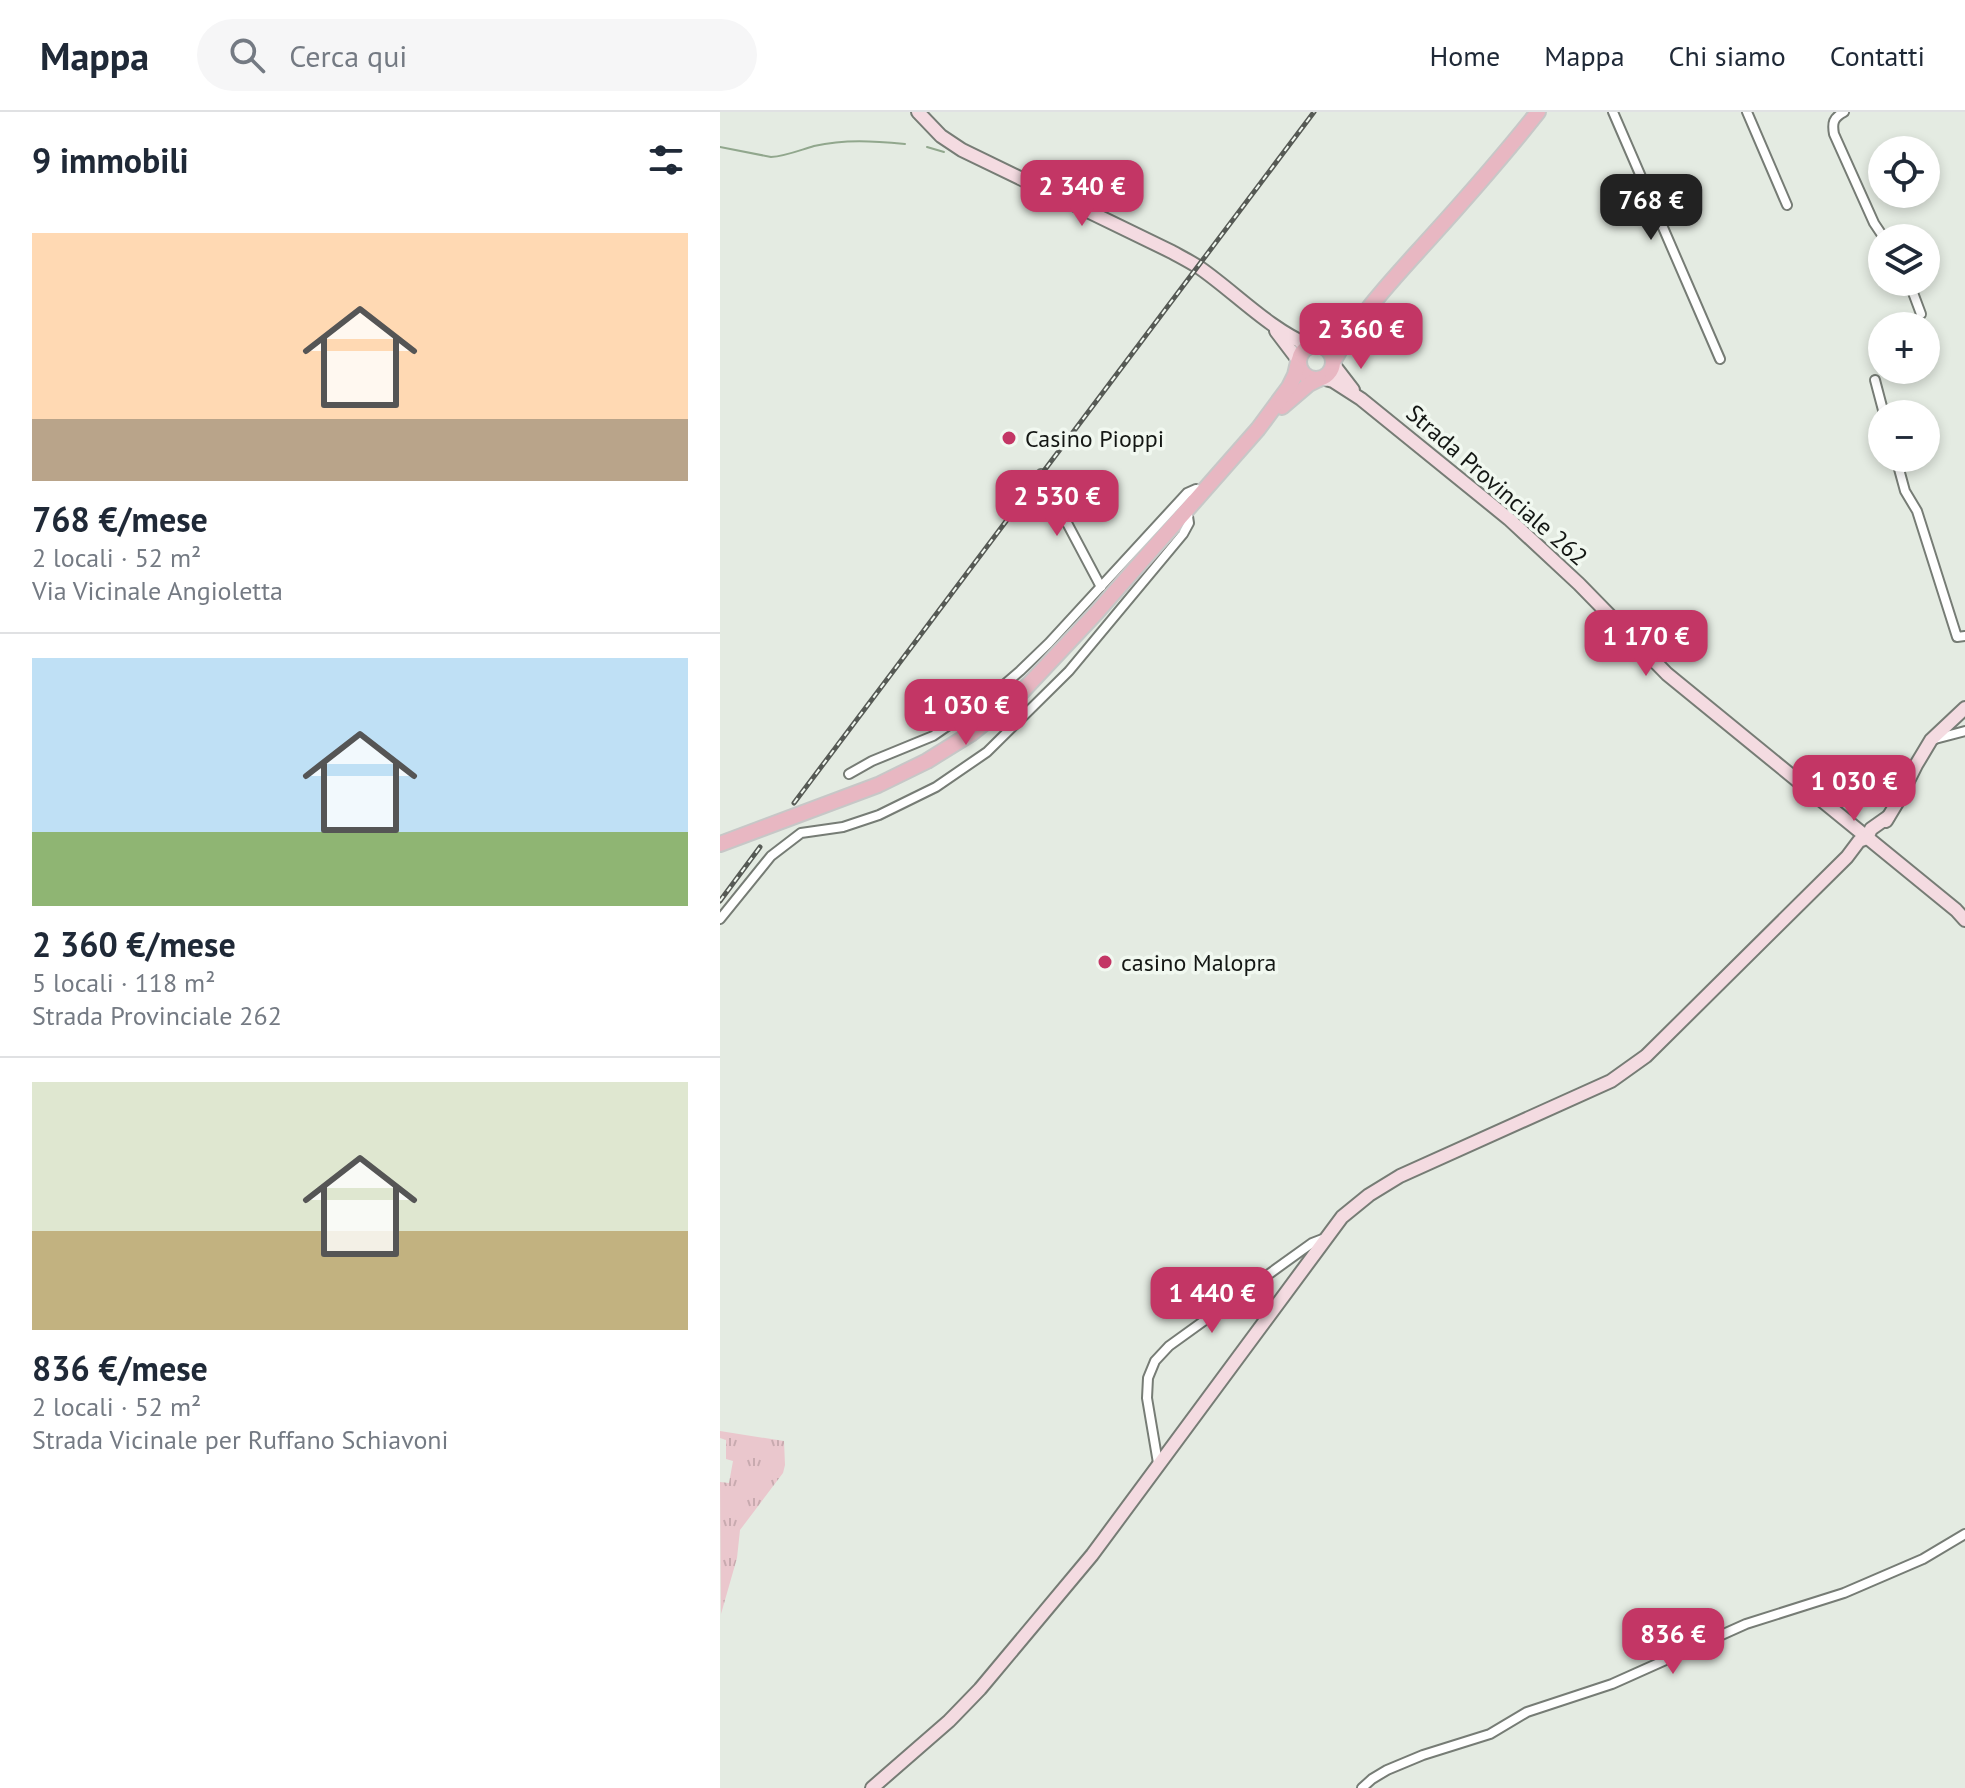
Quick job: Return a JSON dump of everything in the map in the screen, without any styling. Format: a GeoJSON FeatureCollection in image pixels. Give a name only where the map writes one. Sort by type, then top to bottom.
{"type":"FeatureCollection","features":[{"type":"Feature","properties":{"kind":"main road"},"geometry":{"type":"LineString","coordinates":[[918,112],[941,136],[962,150],[1172,252],[1198,267],[1285,334],[1330,351],[1333,363],[1361,399]]}},
{"type":"Feature","properties":{"kind":"main road"},"geometry":{"type":"LineString","coordinates":[[1258,429],[1309,384],[1330,373],[1347,336],[1382,291],[1497,163],[1538,112]]}},
{"type":"Feature","properties":{"kind":"main road"},"geometry":{"type":"LineString","coordinates":[[720,844],[878,785],[927,761],[972,733],[1016,698],[1097,612],[1258,429],[1289,387],[1302,351],[1343,327],[1382,291]]}},
{"type":"Feature","properties":{"kind":"main road"},"geometry":{"type":"LineString","coordinates":[[1269,323],[1298,361],[1305,376],[1333,381],[1361,399]]}},
{"type":"Feature","properties":{"kind":"main road","name":"Strada Provinciale 262"},"geometry":{"type":"LineString","coordinates":[[1361,399],[1509,519],[1579,584],[1667,674],[1965,920]]}},
{"type":"Feature","properties":{"kind":"main road"},"geometry":{"type":"LineString","coordinates":[[872,1788],[949,1721],[980,1689],[1092,1555],[1342,1217],[1400,1176],[1611,1081],[1646,1056],[1847,857],[1865,845],[1867,838],[1876,834],[1931,740],[1965,708]]}},
{"type":"Feature","properties":{"kind":"street"},"geometry":{"type":"LineString","coordinates":[[1613,112],[1720,359]]}},
{"type":"Feature","properties":{"kind":"street"},"geometry":{"type":"LineString","coordinates":[[1747,112],[1787,205]]}},
{"type":"Feature","properties":{"kind":"street"},"geometry":{"type":"LineString","coordinates":[[1844,112],[1836,116],[1834,134],[1875,224]]}},
{"type":"Feature","properties":{"kind":"street"},"geometry":{"type":"LineString","coordinates":[[1900,472],[1905,491],[1917,511],[1957,637],[1965,636]]}},
{"type":"Feature","properties":{"kind":"street"},"geometry":{"type":"LineString","coordinates":[[1041,474],[1101,587]]}},
{"type":"Feature","properties":{"kind":"street"},"geometry":{"type":"LineString","coordinates":[[849,774],[933,736],[991,696],[1049,643],[1187,493],[1196,489],[1204,491]]}},
{"type":"Feature","properties":{"kind":"street"},"geometry":{"type":"LineString","coordinates":[[720,919],[771,856],[801,833],[843,827],[879,815],[936,787],[987,752],[1069,671],[1183,534],[1189,523],[1187,510]]}},
{"type":"Feature","properties":{"kind":"street"},"geometry":{"type":"LineString","coordinates":[[1931,740],[1965,731]]}},
{"type":"Feature","properties":{"kind":"street"},"geometry":{"type":"LineString","coordinates":[[1158,1463],[1147,1398],[1148,1378],[1155,1361],[1169,1346],[1199,1324],[1312,1243],[1327,1237]]}},
{"type":"Feature","properties":{"kind":"street"},"geometry":{"type":"LineString","coordinates":[[1362,1788],[1387,1770],[1490,1734],[1527,1712],[1612,1684],[1746,1624],[1844,1593],[1923,1559],[1965,1534]]}},
{"type":"Feature","properties":{"kind":"green space"},"geometry":{"type":"Polygon","coordinates":[[[720,1431],[784,1441],[785,1465],[783,1473],[740,1530],[737,1558],[721,1614],[720,1482],[729,1483],[733,1461],[726,1459],[726,1440],[720,1438],[720,1431]]]}},
{"type":"Feature","properties":{"kind":"waterway"},"geometry":{"type":"LineString","coordinates":[[720,147],[771,157],[837,142],[905,144]]}},
{"type":"Feature","properties":{"kind":"waterway"},"geometry":{"type":"LineString","coordinates":[[927,147],[944,152]]}},
{"type":"Feature","properties":{"kind":"railway"},"geometry":{"type":"LineString","coordinates":[[794,803],[1314,112]]}},
{"type":"Feature","properties":{"kind":"railway"},"geometry":{"type":"LineString","coordinates":[[720,901],[760,847]]}},
{"type":"Feature","properties":{"kind":"place","name":"Casino Pioppi"},"geometry":{"type":"Point","coordinates":[1009,438]}},
{"type":"Feature","properties":{"kind":"place","name":"casino Malopra"},"geometry":{"type":"Point","coordinates":[1105,962]}}]}
